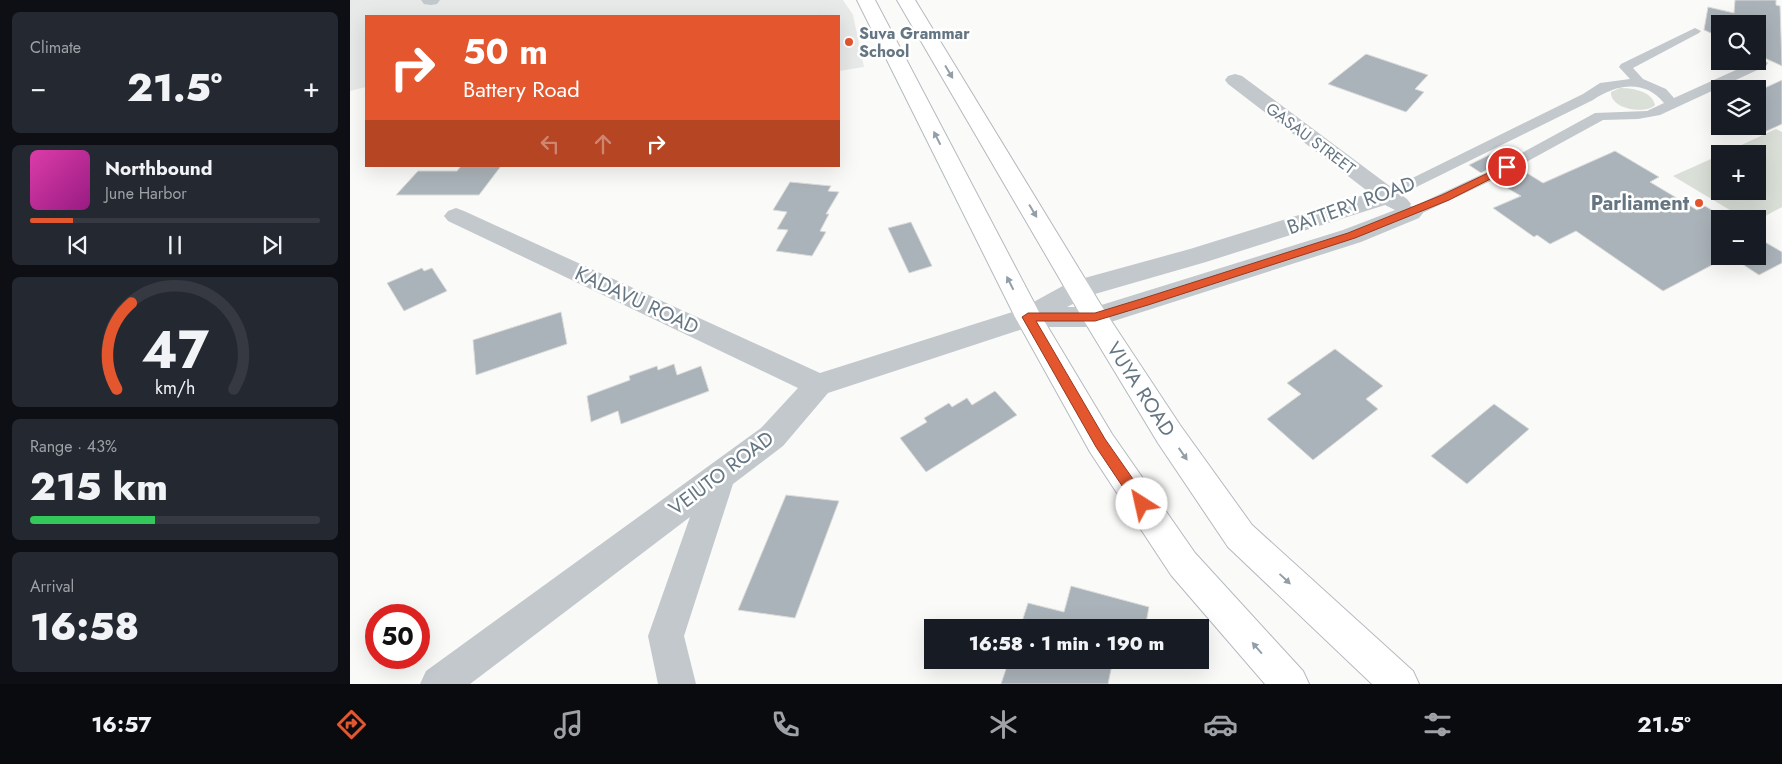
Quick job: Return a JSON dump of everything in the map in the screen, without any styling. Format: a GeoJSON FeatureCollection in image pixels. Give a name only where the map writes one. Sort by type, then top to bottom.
{"type":"FeatureCollection","features":[{"type":"Feature","properties":{"kind":"main road"},"geometry":{"type":"LineString","coordinates":[[866,0],[1028,317],[1101,443],[1183,564],[1290,684]]}},
{"type":"Feature","properties":{"kind":"main road","name":"VUYA ROAD"},"geometry":{"type":"LineString","coordinates":[[906,0],[1095,317],[1169,434],[1240,536],[1400,684]]}},
{"type":"Feature","properties":{"kind":"street","name":"GASAU STREET"},"geometry":{"type":"LineString","coordinates":[[1235,80],[1387,196],[1411,212]]}},
{"type":"Feature","properties":{"kind":"street","name":"BATTERY ROAD"},"geometry":{"type":"LineString","coordinates":[[1028,317],[1079,289],[1197,256],[1387,196]]}},
{"type":"Feature","properties":{"kind":"street","name":"BATTERY ROAD"},"geometry":{"type":"LineString","coordinates":[[1028,317],[1095,317],[1352,236],[1411,212]]}},
{"type":"Feature","properties":{"kind":"street","name":"KADAVU ROAD"},"geometry":{"type":"LineString","coordinates":[[456,216],[818,385]]}},
{"type":"Feature","properties":{"kind":"street"},"geometry":{"type":"LineString","coordinates":[[818,385],[1028,317]]}},
{"type":"Feature","properties":{"kind":"street","name":"VEIUTO ROAD"},"geometry":{"type":"LineString","coordinates":[[439,684],[772,437],[818,385]]}},
{"type":"Feature","properties":{"kind":"street"},"geometry":{"type":"LineString","coordinates":[[676,684],[666,636],[720,475]]}},
{"type":"Feature","properties":{"kind":"lane"},"geometry":{"type":"LineString","coordinates":[[1672,104],[1662,92],[1639,82],[1625,68],[1695,32]]}},
{"type":"Feature","properties":{"kind":"lane","name":"BATTERY ROAD"},"geometry":{"type":"LineString","coordinates":[[1411,212],[1494,174],[1600,116],[1617,114],[1650,116],[1747,70]]}},
{"type":"Feature","properties":{"kind":"lane","name":"BATTERY ROAD"},"geometry":{"type":"LineString","coordinates":[[1387,196],[1588,97],[1604,86],[1639,82]]}},
{"type":"Feature","properties":{"kind":"lane"},"geometry":{"type":"LineString","coordinates":[[1588,97],[1617,114]]}},
{"type":"Feature","properties":{"kind":"shaded area","name":"Suva Grammar School"},"geometry":{"type":"Polygon","coordinates":[[[350,0],[843,0],[853,15],[864,67],[840,71],[840,15],[365,15],[365,87],[350,91],[350,0]]]}},
{"type":"Feature","properties":{"kind":"shaded area"},"geometry":{"type":"Polygon","coordinates":[[[1620,88],[1646,93],[1655,105],[1644,110],[1629,109],[1622,106],[1612,98],[1611,92],[1620,88]]]}},
{"type":"Feature","properties":{"kind":"shaded area"},"geometry":{"type":"Polygon","coordinates":[[[1776,129],[1782,132],[1782,207],[1766,216],[1766,210],[1730,210],[1713,200],[1766,200],[1766,145],[1741,145],[1776,129]]]}},
{"type":"Feature","properties":{"kind":"shaded area"},"geometry":{"type":"Polygon","coordinates":[[[1711,159],[1711,199],[1673,176],[1711,159]]]}},
{"type":"Feature","properties":{"kind":"building"},"geometry":{"type":"Polygon","coordinates":[[[1735,0],[1776,0],[1776,5],[1780,6],[1782,66],[1766,59],[1766,15],[1711,15],[1711,33],[1704,30],[1708,7],[1734,13],[1735,0]]]}},
{"type":"Feature","properties":{"kind":"building"},"geometry":{"type":"Polygon","coordinates":[[[1366,54],[1428,75],[1415,89],[1424,92],[1406,112],[1328,84],[1366,54]]]}},
{"type":"Feature","properties":{"kind":"building"},"geometry":{"type":"Polygon","coordinates":[[[1782,80],[1782,124],[1766,131],[1766,87],[1782,80]]]}},
{"type":"Feature","properties":{"kind":"building"},"geometry":{"type":"Polygon","coordinates":[[[1615,151],[1659,177],[1650,182],[1697,210],[1705,206],[1711,210],[1712,265],[1663,291],[1576,231],[1550,244],[1537,235],[1534,237],[1493,208],[1521,196],[1495,181],[1519,168],[1543,183],[1615,151]]]}},
{"type":"Feature","properties":{"kind":"building"},"geometry":{"type":"Polygon","coordinates":[[[1493,153],[1505,160],[1481,173],[1469,165],[1493,153]]]}},
{"type":"Feature","properties":{"kind":"building"},"geometry":{"type":"Polygon","coordinates":[[[460,167],[500,167],[479,195],[396,195],[418,171],[457,171],[460,167]]]}},
{"type":"Feature","properties":{"kind":"building"},"geometry":{"type":"Polygon","coordinates":[[[790,182],[831,186],[828,191],[839,192],[826,214],[829,214],[820,231],[826,232],[812,256],[776,251],[788,230],[777,229],[787,212],[773,210],[790,182]]]}},
{"type":"Feature","properties":{"kind":"building"},"geometry":{"type":"Polygon","coordinates":[[[911,222],[932,266],[909,273],[888,228],[911,222]]]}},
{"type":"Feature","properties":{"kind":"building"},"geometry":{"type":"Polygon","coordinates":[[[1766,243],[1782,252],[1782,263],[1759,275],[1744,265],[1766,265],[1766,243]]]}},
{"type":"Feature","properties":{"kind":"building"},"geometry":{"type":"Polygon","coordinates":[[[422,268],[424,271],[432,268],[447,291],[404,311],[387,283],[422,268]]]}},
{"type":"Feature","properties":{"kind":"building"},"geometry":{"type":"Polygon","coordinates":[[[561,312],[567,344],[476,375],[473,340],[561,312]]]}},
{"type":"Feature","properties":{"kind":"building"},"geometry":{"type":"Polygon","coordinates":[[[1335,349],[1383,386],[1366,399],[1378,409],[1313,460],[1267,419],[1301,394],[1287,383],[1335,349]]]}},
{"type":"Feature","properties":{"kind":"building"},"geometry":{"type":"Polygon","coordinates":[[[674,364],[677,375],[701,366],[709,391],[621,424],[618,411],[591,422],[587,396],[630,380],[629,376],[657,366],[658,370],[674,364]]]}},
{"type":"Feature","properties":{"kind":"building"},"geometry":{"type":"Polygon","coordinates":[[[995,391],[1017,415],[926,472],[900,438],[927,422],[924,418],[949,403],[952,407],[967,398],[972,405],[995,391]]]}},
{"type":"Feature","properties":{"kind":"building"},"geometry":{"type":"Polygon","coordinates":[[[1494,404],[1529,429],[1467,484],[1431,456],[1494,404]]]}},
{"type":"Feature","properties":{"kind":"building"},"geometry":{"type":"Polygon","coordinates":[[[786,495],[839,501],[795,618],[738,610],[786,495]]]}},
{"type":"Feature","properties":{"kind":"building"},"geometry":{"type":"Polygon","coordinates":[[[1071,586],[1149,607],[1147,619],[1023,619],[1028,603],[1064,612],[1071,586]]]}},
{"type":"Feature","properties":{"kind":"building"},"geometry":{"type":"Polygon","coordinates":[[[1006,669],[1111,669],[1108,684],[1001,684],[1006,669]]]}},
{"type":"Feature","properties":{"kind":"place","name":"Suva Grammar School"},"geometry":{"type":"Point","coordinates":[849,42]}},
{"type":"Feature","properties":{"kind":"place","name":"Parliament"},"geometry":{"type":"Point","coordinates":[1699,203]}},
{"type":"Feature","properties":{"kind":"route"},"geometry":{"type":"LineString","coordinates":[[1142,504],[1101,443],[1028,317],[1095,317],[1144,302],[1352,236],[1446,198],[1507,167]]}}]}
